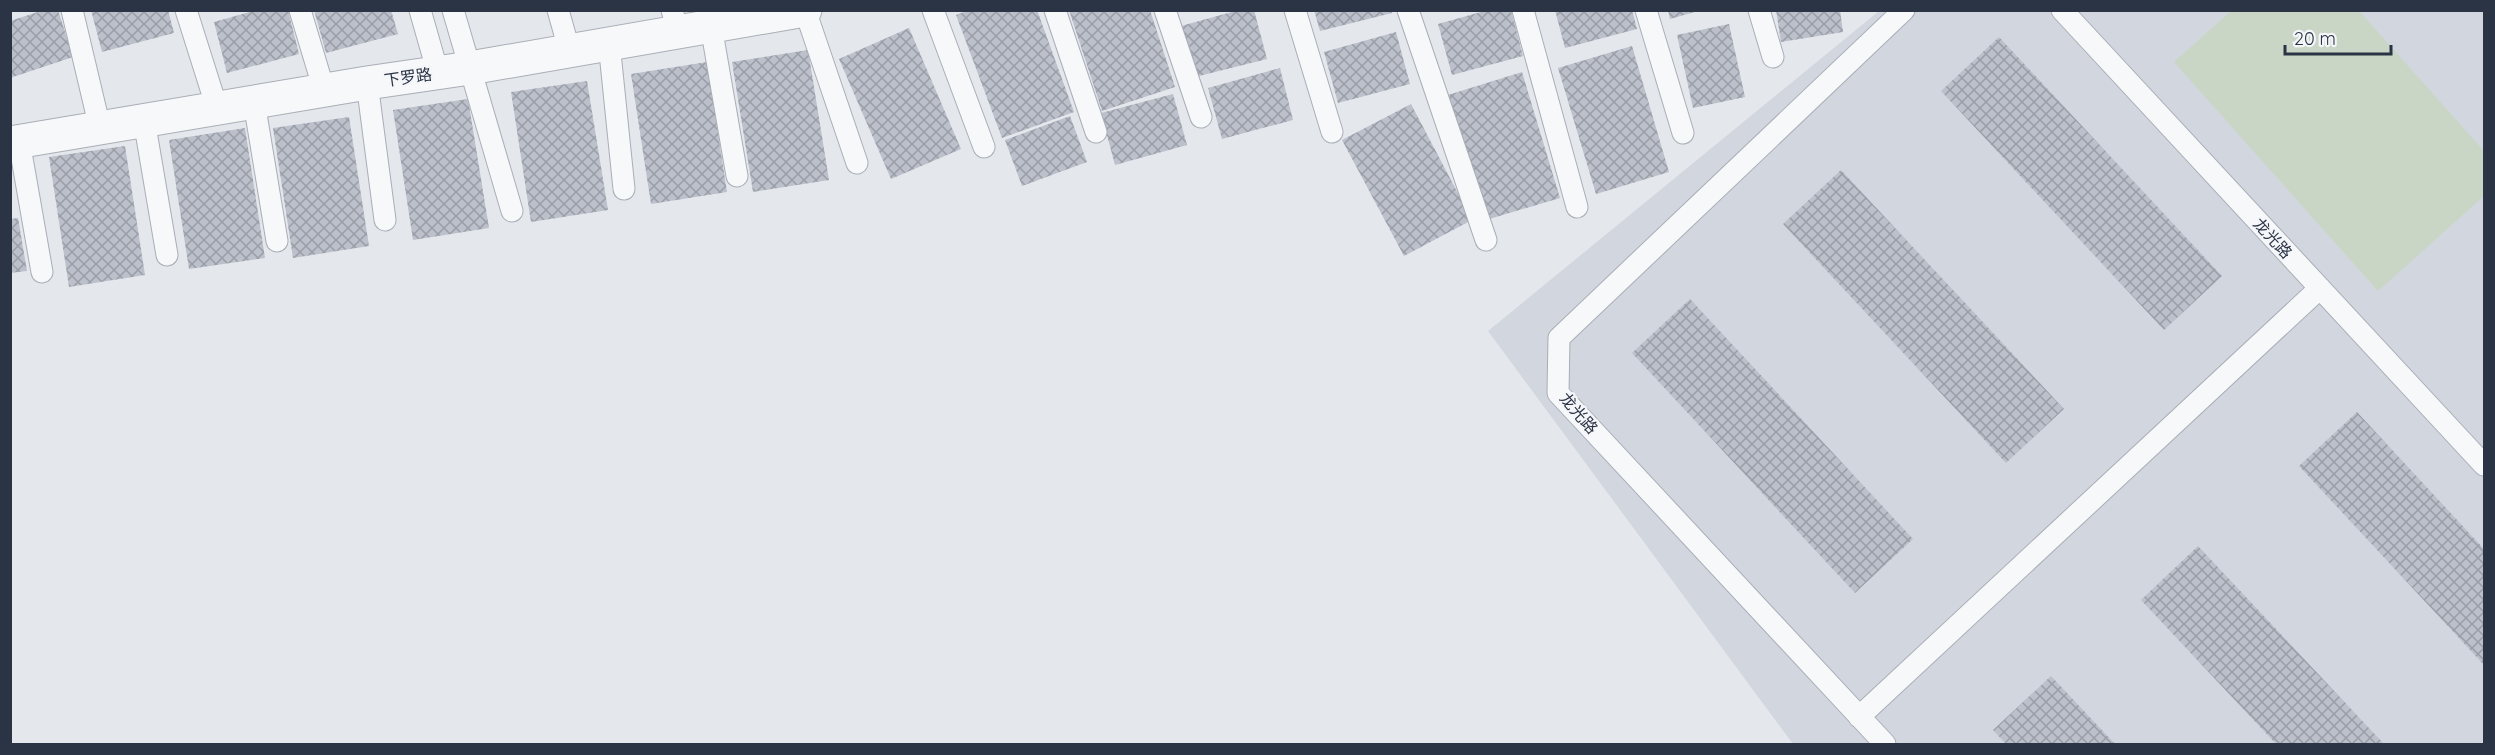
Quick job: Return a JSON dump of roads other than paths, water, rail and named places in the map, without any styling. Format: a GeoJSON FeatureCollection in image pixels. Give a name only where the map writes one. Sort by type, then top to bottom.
{"type":"FeatureCollection","features":[{"type":"Feature","properties":{"kind":"street","name":"下罗路"},"geometry":{"type":"LineString","coordinates":[[15,142],[470,68],[609,43],[675,21],[711,26],[792,12]]}},
{"type":"Feature","properties":{"kind":"lane"},"geometry":{"type":"LineString","coordinates":[[72,10],[100,128]]}},
{"type":"Feature","properties":{"kind":"lane"},"geometry":{"type":"LineString","coordinates":[[186,10],[216,108]]}},
{"type":"Feature","properties":{"kind":"lane"},"geometry":{"type":"LineString","coordinates":[[300,10],[324,90]]}},
{"type":"Feature","properties":{"kind":"lane"},"geometry":{"type":"LineString","coordinates":[[420,10],[438,73]]}},
{"type":"Feature","properties":{"kind":"lane"},"geometry":{"type":"LineString","coordinates":[[453,10],[512,210]]}},
{"type":"Feature","properties":{"kind":"lane"},"geometry":{"type":"LineString","coordinates":[[558,10],[569,49]]}},
{"type":"Feature","properties":{"kind":"lane"},"geometry":{"type":"LineString","coordinates":[[933,10],[984,147]]}},
{"type":"Feature","properties":{"kind":"lane"},"geometry":{"type":"LineString","coordinates":[[1055,10],[1096,132]]}},
{"type":"Feature","properties":{"kind":"lane"},"geometry":{"type":"LineString","coordinates":[[1165,10],[1201,117]]}},
{"type":"Feature","properties":{"kind":"lane"},"geometry":{"type":"LineString","coordinates":[[1295,10],[1332,132]]}},
{"type":"Feature","properties":{"kind":"lane"},"geometry":{"type":"LineString","coordinates":[[1408,10],[1486,240]]}},
{"type":"Feature","properties":{"kind":"lane"},"geometry":{"type":"LineString","coordinates":[[1523,10],[1577,207]]}},
{"type":"Feature","properties":{"kind":"lane"},"geometry":{"type":"LineString","coordinates":[[1647,10],[1683,133]]}},
{"type":"Feature","properties":{"kind":"lane"},"geometry":{"type":"LineString","coordinates":[[1759,10],[1773,57]]}},
{"type":"Feature","properties":{"kind":"lane","name":"龙光路"},"geometry":{"type":"LineString","coordinates":[[1884,744],[1558,393],[1559,338],[1904,10]]}},
{"type":"Feature","properties":{"kind":"lane","name":"龙光路"},"geometry":{"type":"LineString","coordinates":[[2062,10],[2484,465]]}},
{"type":"Feature","properties":{"kind":"lane"},"geometry":{"type":"LineString","coordinates":[[792,12],[857,163]]}},
{"type":"Feature","properties":{"kind":"lane"},"geometry":{"type":"LineString","coordinates":[[711,26],[737,177]]}},
{"type":"Feature","properties":{"kind":"lane"},"geometry":{"type":"LineString","coordinates":[[609,43],[624,189]]}},
{"type":"Feature","properties":{"kind":"lane"},"geometry":{"type":"LineString","coordinates":[[367,83],[385,220]]}},
{"type":"Feature","properties":{"kind":"lane"},"geometry":{"type":"LineString","coordinates":[[254,102],[277,240]]}},
{"type":"Feature","properties":{"kind":"lane"},"geometry":{"type":"LineString","coordinates":[[144,120],[167,255]]}},
{"type":"Feature","properties":{"kind":"lane"},"geometry":{"type":"LineString","coordinates":[[15,142],[42,273]]}},
{"type":"Feature","properties":{"kind":"lane"},"geometry":{"type":"LineString","coordinates":[[1859,717],[2320,288]]}}]}
